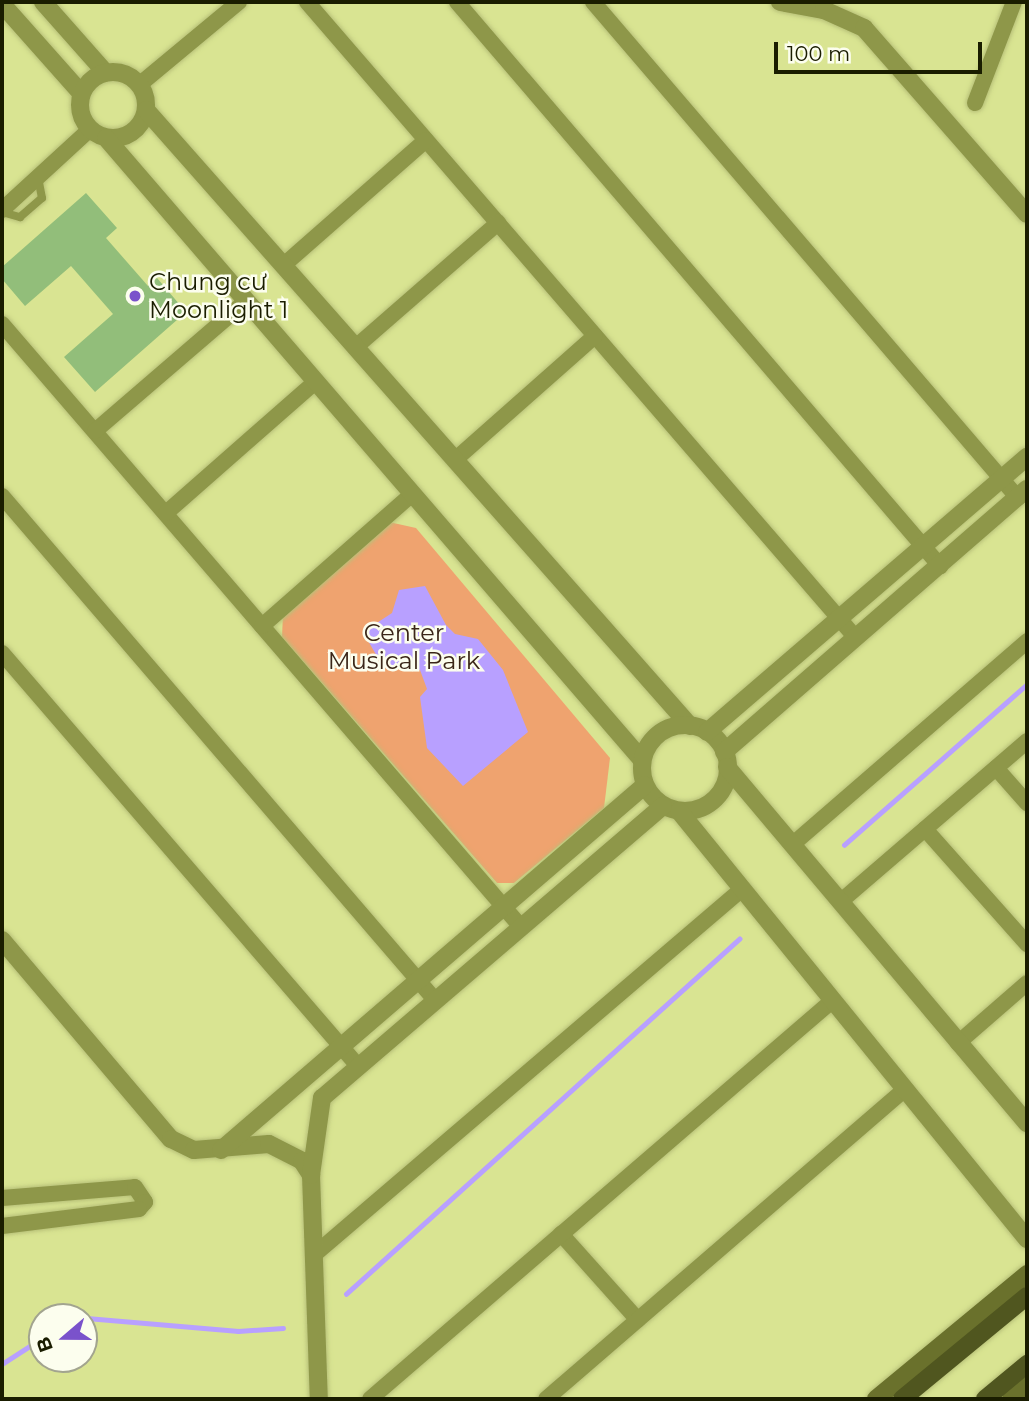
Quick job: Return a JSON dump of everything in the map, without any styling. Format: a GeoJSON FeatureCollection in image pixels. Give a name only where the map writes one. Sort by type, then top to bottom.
{"type":"FeatureCollection","features":[{"type":"Feature","properties":{"kind":"main road"},"geometry":{"type":"LineString","coordinates":[[876,1399],[1027,1274]]}},
{"type":"Feature","properties":{"kind":"main road"},"geometry":{"type":"LineString","coordinates":[[902,1399],[1027,1296]]}},
{"type":"Feature","properties":{"kind":"main road"},"geometry":{"type":"LineString","coordinates":[[985,1399],[1027,1364]]}},
{"type":"Feature","properties":{"kind":"main road"},"geometry":{"type":"LineString","coordinates":[[1011,1399],[1027,1386]]}},
{"type":"Feature","properties":{"kind":"street"},"geometry":{"type":"LineString","coordinates":[[43,2],[105,72],[127,74],[139,85],[146,110],[286,263],[699,729],[1027,1123]]}},
{"type":"Feature","properties":{"kind":"street"},"geometry":{"type":"LineString","coordinates":[[212,21],[226,2]]}},
{"type":"Feature","properties":{"kind":"street"},"geometry":{"type":"LineString","coordinates":[[139,85],[212,21],[239,2]]}},
{"type":"Feature","properties":{"kind":"street"},"geometry":{"type":"LineString","coordinates":[[307,2],[856,638]]}},
{"type":"Feature","properties":{"kind":"street"},"geometry":{"type":"LineString","coordinates":[[457,2],[940,566]]}},
{"type":"Feature","properties":{"kind":"street"},"geometry":{"type":"LineString","coordinates":[[319,1399],[310,1175],[318,1107],[358,1066],[521,927],[671,808],[705,806],[716,798],[725,760],[856,638],[1023,493],[1002,479],[593,2]]}},
{"type":"Feature","properties":{"kind":"street"},"geometry":{"type":"LineString","coordinates":[[780,2],[824,10],[864,29],[1027,214]]}},
{"type":"Feature","properties":{"kind":"street"},"geometry":{"type":"LineString","coordinates":[[975,103],[1014,2]]}},
{"type":"Feature","properties":{"kind":"street"},"geometry":{"type":"LineString","coordinates":[[2,4],[81,93],[81,116],[90,130],[106,138],[244,303],[642,760],[645,785],[671,808],[742,889],[1027,1239]]}},
{"type":"Feature","properties":{"kind":"street"},"geometry":{"type":"LineString","coordinates":[[81,93],[105,72]]}},
{"type":"Feature","properties":{"kind":"street"},"geometry":{"type":"LineString","coordinates":[[106,138],[128,135],[146,110]]}},
{"type":"Feature","properties":{"kind":"street"},"geometry":{"type":"LineString","coordinates":[[2,211],[90,130]]}},
{"type":"Feature","properties":{"kind":"street"},"geometry":{"type":"LineString","coordinates":[[286,263],[426,141]]}},
{"type":"Feature","properties":{"kind":"street"},"geometry":{"type":"LineString","coordinates":[[358,345],[498,223]]}},
{"type":"Feature","properties":{"kind":"street"},"geometry":{"type":"LineString","coordinates":[[95,431],[244,303]]}},
{"type":"Feature","properties":{"kind":"street"},"geometry":{"type":"LineString","coordinates":[[2,324],[521,927]]}},
{"type":"Feature","properties":{"kind":"street"},"geometry":{"type":"LineString","coordinates":[[457,458],[595,336]]}},
{"type":"Feature","properties":{"kind":"street"},"geometry":{"type":"LineString","coordinates":[[166,513],[314,383]]}},
{"type":"Feature","properties":{"kind":"street"},"geometry":{"type":"LineString","coordinates":[[642,760],[656,736],[699,729],[840,620],[1027,457]]}},
{"type":"Feature","properties":{"kind":"street"},"geometry":{"type":"LineString","coordinates":[[262,626],[411,495]]}},
{"type":"Feature","properties":{"kind":"street"},"geometry":{"type":"LineString","coordinates":[[2,496],[435,1000]]}},
{"type":"Feature","properties":{"kind":"street"},"geometry":{"type":"LineString","coordinates":[[793,844],[1027,641]]}},
{"type":"Feature","properties":{"kind":"street"},"geometry":{"type":"LineString","coordinates":[[2,653],[358,1066]]}},
{"type":"Feature","properties":{"kind":"street"},"geometry":{"type":"LineString","coordinates":[[841,902],[1027,741]]}},
{"type":"Feature","properties":{"kind":"street"},"geometry":{"type":"LineString","coordinates":[[996,768],[1027,803]]}},
{"type":"Feature","properties":{"kind":"street"},"geometry":{"type":"LineString","coordinates":[[219,1151],[343,1048],[645,785]]}},
{"type":"Feature","properties":{"kind":"street"},"geometry":{"type":"LineString","coordinates":[[925,829],[1027,944]]}},
{"type":"Feature","properties":{"kind":"street"},"geometry":{"type":"LineString","coordinates":[[314,1254],[742,889]]}},
{"type":"Feature","properties":{"kind":"street"},"geometry":{"type":"LineString","coordinates":[[2,940],[171,1139],[194,1150],[219,1151],[269,1144],[302,1161],[310,1175]]}},
{"type":"Feature","properties":{"kind":"street"},"geometry":{"type":"LineString","coordinates":[[958,1043],[1027,983]]}},
{"type":"Feature","properties":{"kind":"street"},"geometry":{"type":"LineString","coordinates":[[370,1399],[833,1000]]}},
{"type":"Feature","properties":{"kind":"street"},"geometry":{"type":"LineString","coordinates":[[546,1399],[905,1089]]}},
{"type":"Feature","properties":{"kind":"street"},"geometry":{"type":"LineString","coordinates":[[2,1198],[135,1186],[145,1202],[139,1209],[2,1226]]}},
{"type":"Feature","properties":{"kind":"street"},"geometry":{"type":"LineString","coordinates":[[561,1234],[638,1320]]}},
{"type":"Feature","properties":{"kind":"green space","name":"Center Musical Park"},"geometry":{"type":"Polygon","coordinates":[[[389,522],[416,528],[610,758],[604,808],[514,883],[497,883],[282,637],[283,614],[389,522]]]}},
{"type":"Feature","properties":{"kind":"shaded area"},"geometry":{"type":"Polygon","coordinates":[[[425,586],[446,625],[455,634],[478,639],[503,670],[528,732],[463,786],[427,748],[420,697],[427,689],[420,670],[382,665],[363,632],[392,613],[399,590],[425,586]]]}},
{"type":"Feature","properties":{"kind":"building","name":"Chung cư Moonlight 1"},"geometry":{"type":"Polygon","coordinates":[[[86,193],[117,228],[106,238],[148,286],[157,278],[186,312],[95,392],[64,357],[113,314],[71,266],[25,306],[2,279],[2,267],[86,193]]]}},
{"type":"Feature","properties":{"kind":"waterway"},"geometry":{"type":"LineString","coordinates":[[844,845],[1027,684]]}},
{"type":"Feature","properties":{"kind":"waterway"},"geometry":{"type":"LineString","coordinates":[[346,1294],[739,939]]}},
{"type":"Feature","properties":{"kind":"waterway"},"geometry":{"type":"LineString","coordinates":[[98,1319],[238,1331],[283,1328]]}},
{"type":"Feature","properties":{"kind":"waterway"},"geometry":{"type":"LineString","coordinates":[[2,1364],[28,1347]]}},
{"type":"Feature","properties":{"kind":"place","name":"Chung cư Moonlight 1"},"geometry":{"type":"Point","coordinates":[135,296]}}]}
